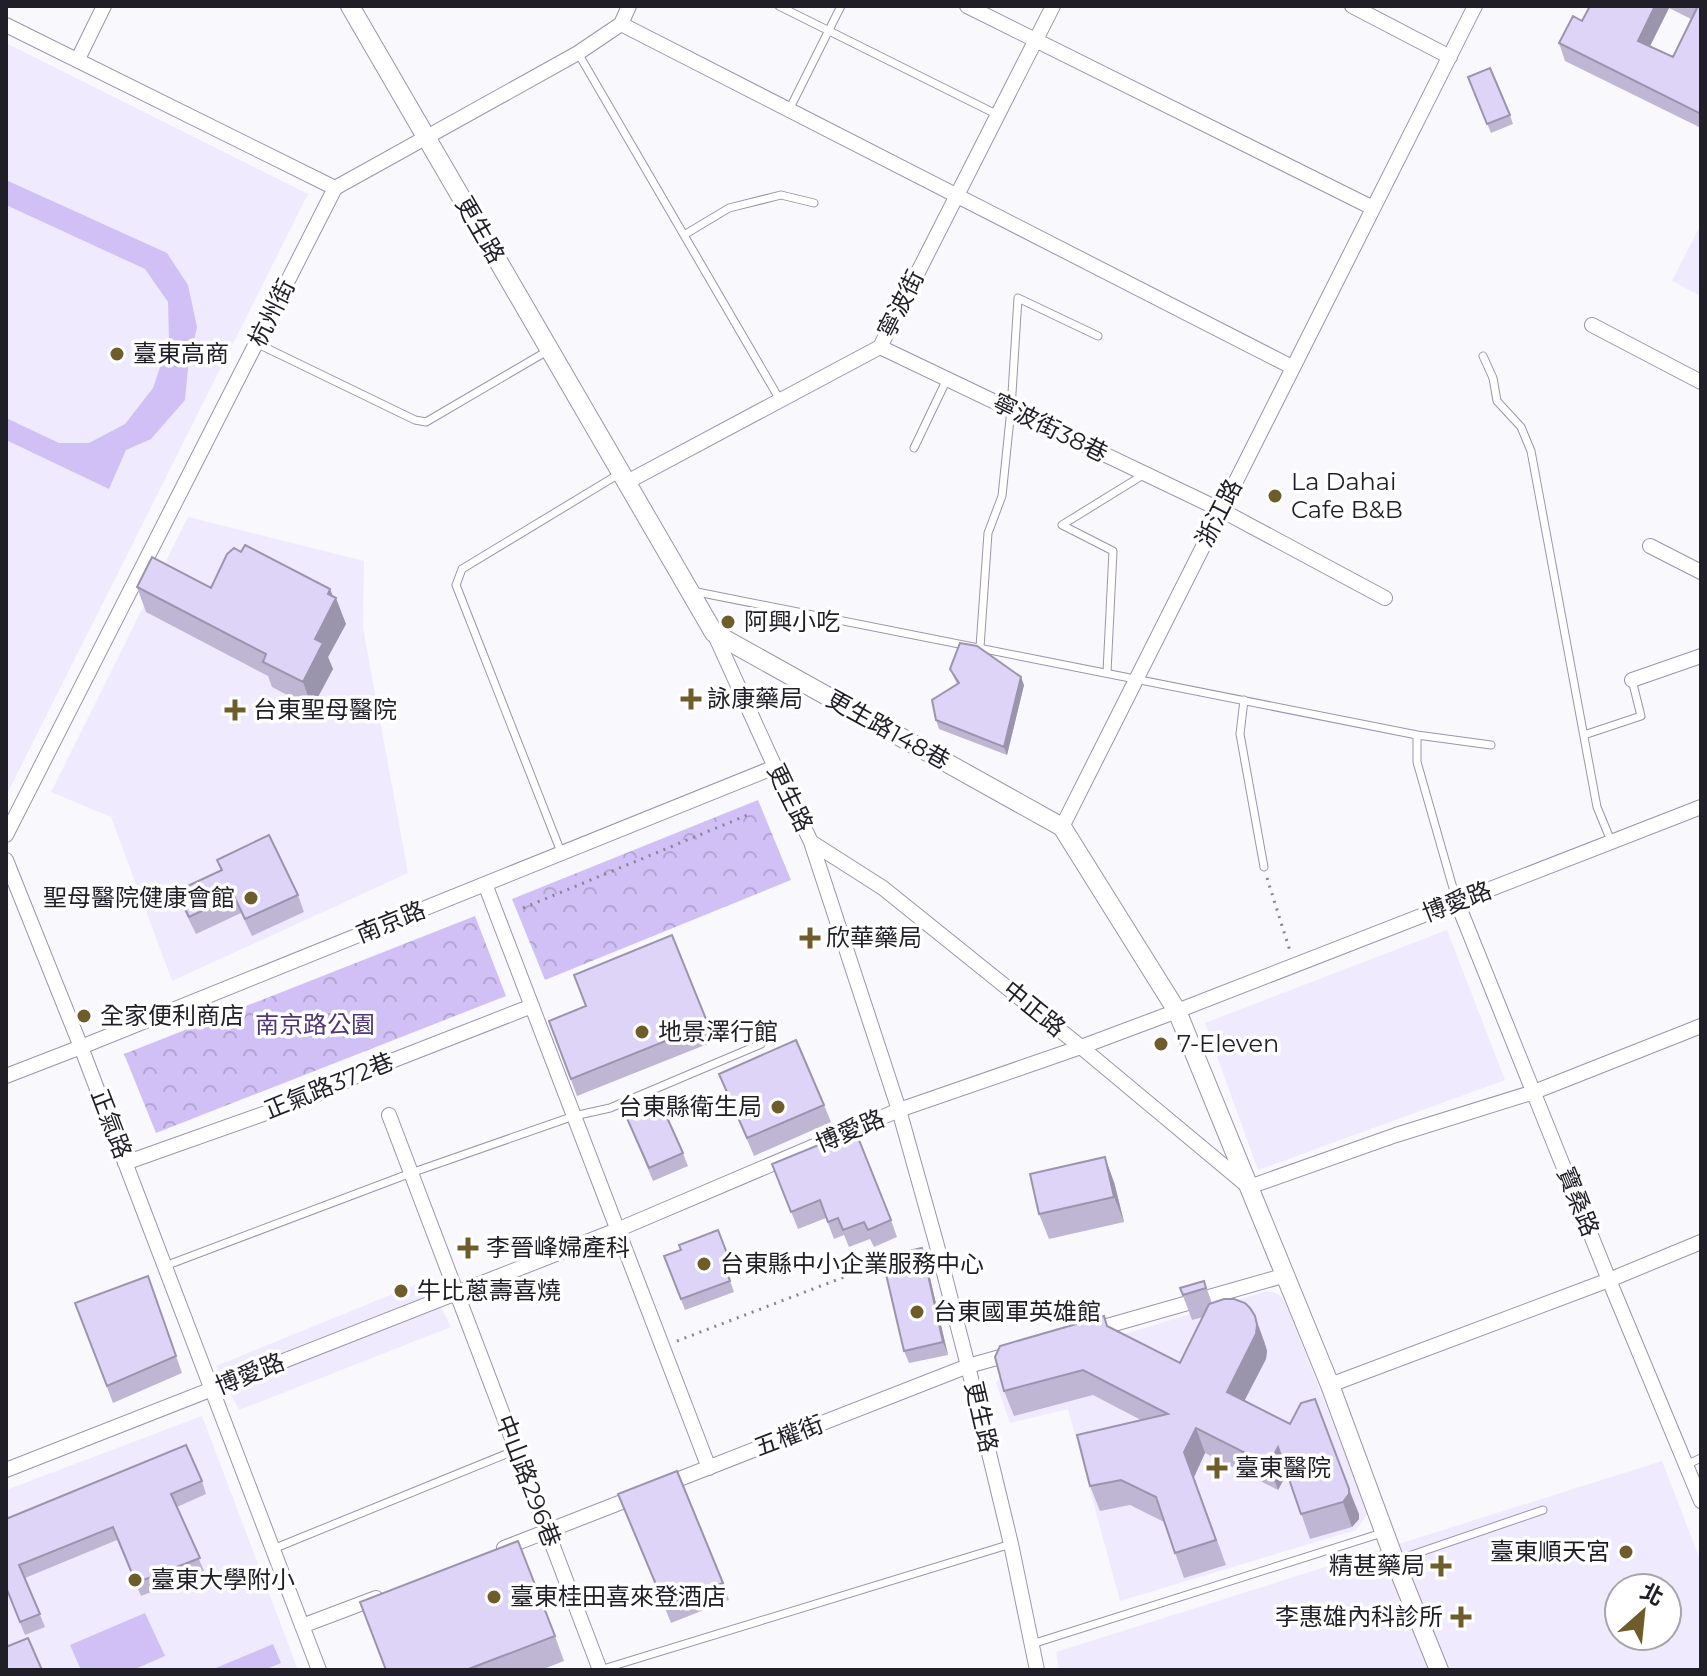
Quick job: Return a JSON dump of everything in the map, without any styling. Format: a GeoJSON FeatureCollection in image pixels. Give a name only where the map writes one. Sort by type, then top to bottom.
{"type":"FeatureCollection","features":[{"type":"Feature","properties":{"kind":"street"},"geometry":{"type":"LineString","coordinates":[[78,59],[104,6]]}},
{"type":"Feature","properties":{"kind":"street","name":"更生路"},"geometry":{"type":"LineString","coordinates":[[350,6],[714,633],[811,842],[899,1110],[936,1242],[1011,1544],[1037,1670]]}},
{"type":"Feature","properties":{"kind":"street"},"geometry":{"type":"LineString","coordinates":[[6,25],[335,188],[578,53],[621,24],[629,6]]}},
{"type":"Feature","properties":{"kind":"street"},"geometry":{"type":"LineString","coordinates":[[967,6],[1373,208]]}},
{"type":"Feature","properties":{"kind":"street","name":"寧波街"},"geometry":{"type":"LineString","coordinates":[[624,478],[780,401],[880,347],[1053,6]]}},
{"type":"Feature","properties":{"kind":"street"},"geometry":{"type":"LineString","coordinates":[[1352,6],[1450,57]]}},
{"type":"Feature","properties":{"kind":"street","name":"浙江路"},"geometry":{"type":"LineString","coordinates":[[1062,827],[1475,6]]}},
{"type":"Feature","properties":{"kind":"street"},"geometry":{"type":"LineString","coordinates":[[621,24],[1292,367]]}},
{"type":"Feature","properties":{"kind":"street","name":"杭州街"},"geometry":{"type":"LineString","coordinates":[[6,835],[335,188]]}},
{"type":"Feature","properties":{"kind":"street"},"geometry":{"type":"LineString","coordinates":[[1592,325],[1701,382]]}},
{"type":"Feature","properties":{"kind":"street","name":"寧波街38巷"},"geometry":{"type":"LineString","coordinates":[[880,347],[1221,510],[1385,598]]}},
{"type":"Feature","properties":{"kind":"street"},"geometry":{"type":"LineString","coordinates":[[1650,546],[1701,572]]}},
{"type":"Feature","properties":{"kind":"street","name":"更生路148巷"},"geometry":{"type":"LineString","coordinates":[[714,633],[1062,827]]}},
{"type":"Feature","properties":{"kind":"street"},"geometry":{"type":"LineString","coordinates":[[1632,680],[1701,656]]}},
{"type":"Feature","properties":{"kind":"street","name":"南京路"},"geometry":{"type":"LineString","coordinates":[[6,1076],[775,767]]}},
{"type":"Feature","properties":{"kind":"street","name":"博愛路"},"geometry":{"type":"LineString","coordinates":[[6,1470],[617,1230],[899,1110],[1177,1011],[1701,807]]}},
{"type":"Feature","properties":{"kind":"street"},"geometry":{"type":"LineString","coordinates":[[1062,827],[1177,1011]]}},
{"type":"Feature","properties":{"kind":"street","name":"中正路"},"geometry":{"type":"LineString","coordinates":[[811,842],[883,888],[1249,1187]]}},
{"type":"Feature","properties":{"kind":"street","name":"正氣路"},"geometry":{"type":"LineString","coordinates":[[6,860],[81,1047],[319,1670]]}},
{"type":"Feature","properties":{"kind":"street"},"geometry":{"type":"LineString","coordinates":[[485,884],[709,1468]]}},
{"type":"Feature","properties":{"kind":"street","name":"寶桑路"},"geometry":{"type":"LineString","coordinates":[[1457,902],[1701,1501]]}},
{"type":"Feature","properties":{"kind":"street","name":"正氣路372巷"},"geometry":{"type":"LineString","coordinates":[[125,1163],[311,1097],[376,1067],[532,1006]]}},
{"type":"Feature","properties":{"kind":"street","name":"中正路"},"geometry":{"type":"LineString","coordinates":[[1177,1011],[1330,1385],[1439,1670]]}},
{"type":"Feature","properties":{"kind":"street"},"geometry":{"type":"LineString","coordinates":[[1249,1187],[1396,1135],[1534,1092],[1701,1026]]}},
{"type":"Feature","properties":{"kind":"street","name":"中山路296巷"},"geometry":{"type":"LineString","coordinates":[[389,1115],[600,1670]]}},
{"type":"Feature","properties":{"kind":"street"},"geometry":{"type":"LineString","coordinates":[[1330,1385],[1701,1242]]}},
{"type":"Feature","properties":{"kind":"street"},"geometry":{"type":"LineString","coordinates":[[1074,1336],[1286,1275]]}},
{"type":"Feature","properties":{"kind":"street","name":"五權街"},"geometry":{"type":"LineString","coordinates":[[490,1554],[968,1366],[1029,1349]]}},
{"type":"Feature","properties":{"kind":"street"},"geometry":{"type":"LineString","coordinates":[[302,1626],[389,1593]]}},
{"type":"Feature","properties":{"kind":"lane"},"geometry":{"type":"LineString","coordinates":[[779,6],[998,115]]}},
{"type":"Feature","properties":{"kind":"lane"},"geometry":{"type":"LineString","coordinates":[[789,110],[841,6]]}},
{"type":"Feature","properties":{"kind":"lane"},"geometry":{"type":"LineString","coordinates":[[578,53],[780,401]]}},
{"type":"Feature","properties":{"kind":"lane"},"geometry":{"type":"LineString","coordinates":[[684,235],[729,208],[781,195],[814,203]]}},
{"type":"Feature","properties":{"kind":"lane"},"geometry":{"type":"LineString","coordinates":[[980,647],[988,533],[1002,496],[1018,298],[1098,336]]}},
{"type":"Feature","properties":{"kind":"lane"},"geometry":{"type":"LineString","coordinates":[[256,343],[415,420],[426,422],[549,350]]}},
{"type":"Feature","properties":{"kind":"lane"},"geometry":{"type":"LineString","coordinates":[[1483,356],[1493,378],[1497,401],[1521,427],[1531,451],[1597,807],[1611,841]]}},
{"type":"Feature","properties":{"kind":"lane"},"geometry":{"type":"LineString","coordinates":[[914,448],[947,379]]}},
{"type":"Feature","properties":{"kind":"lane"},"geometry":{"type":"LineString","coordinates":[[1107,672],[1113,551],[1062,525],[1145,474]]}},
{"type":"Feature","properties":{"kind":"lane"},"geometry":{"type":"LineString","coordinates":[[561,852],[456,585],[462,569],[624,478]]}},
{"type":"Feature","properties":{"kind":"lane"},"geometry":{"type":"LineString","coordinates":[[690,591],[1417,735],[1491,745]]}},
{"type":"Feature","properties":{"kind":"lane"},"geometry":{"type":"LineString","coordinates":[[1584,735],[1641,716],[1632,680]]}},
{"type":"Feature","properties":{"kind":"lane"},"geometry":{"type":"LineString","coordinates":[[1244,700],[1240,734],[1264,867]]}},
{"type":"Feature","properties":{"kind":"lane"},"geometry":{"type":"LineString","coordinates":[[1417,735],[1417,762],[1457,902]]}},
{"type":"Feature","properties":{"kind":"lane"},"geometry":{"type":"LineString","coordinates":[[165,1266],[411,1173],[574,1116],[610,1108],[761,1044]]}},
{"type":"Feature","properties":{"kind":"lane"},"geometry":{"type":"LineString","coordinates":[[273,1549],[516,1450]]}},
{"type":"Feature","properties":{"kind":"lane"},"geometry":{"type":"LineString","coordinates":[[1686,1465],[1701,1458]]}},
{"type":"Feature","properties":{"kind":"lane"},"geometry":{"type":"LineString","coordinates":[[1395,1561],[1543,1510]]}},
{"type":"Feature","properties":{"kind":"lane"},"geometry":{"type":"LineString","coordinates":[[1031,1644],[1385,1532]]}},
{"type":"Feature","properties":{"kind":"lane"},"geometry":{"type":"LineString","coordinates":[[600,1670],[1011,1544]]}},
{"type":"Feature","properties":{"kind":"path"},"geometry":{"type":"LineString","coordinates":[[523,908],[750,814]]}},
{"type":"Feature","properties":{"kind":"path"},"geometry":{"type":"LineString","coordinates":[[1264,867],[1294,966]]}},
{"type":"Feature","properties":{"kind":"path"},"geometry":{"type":"LineString","coordinates":[[662,1347],[893,1258]]}},
{"type":"Feature","properties":{"kind":"shaded area","name":"臺東高商"},"geometry":{"type":"Polygon","coordinates":[[[6,43],[308,194],[6,796],[6,43]]]}},
{"type":"Feature","properties":{"kind":"shaded area"},"geometry":{"type":"Polygon","coordinates":[[[1701,224],[1701,296],[1672,281],[1701,224]]]}},
{"type":"Feature","properties":{"kind":"shaded area","name":"台東聖母醫院"},"geometry":{"type":"Polygon","coordinates":[[[188,517],[364,561],[363,628],[408,873],[172,981],[111,817],[51,792],[188,517]]]}},
{"type":"Feature","properties":{"kind":"shaded area"},"geometry":{"type":"Polygon","coordinates":[[[1447,930],[1505,1080],[1258,1170],[1205,1023],[1447,930]]]}},
{"type":"Feature","properties":{"kind":"shaded area"},"geometry":{"type":"Polygon","coordinates":[[[427,1280],[451,1327],[239,1410],[216,1366],[427,1280]]]}},
{"type":"Feature","properties":{"kind":"shaded area","name":"臺東醫院"},"geometry":{"type":"Polygon","coordinates":[[[1264,1292],[1281,1296],[1286,1304],[1368,1513],[1356,1530],[1120,1601],[1068,1409],[1010,1423],[996,1383],[1004,1370],[1264,1292]]]}},
{"type":"Feature","properties":{"kind":"shaded area","name":"臺東大學附小"},"geometry":{"type":"Polygon","coordinates":[[[202,1416],[298,1670],[6,1670],[6,1490],[202,1416]]]}},
{"type":"Feature","properties":{"kind":"shaded area"},"geometry":{"type":"Polygon","coordinates":[[[1662,1461],[1701,1562],[1701,1670],[1059,1670],[1056,1652],[1662,1461]]]}},
{"type":"Feature","properties":{"kind":"green space"},"geometry":{"type":"Polygon","coordinates":[[[6,180],[167,253],[188,285],[197,327],[185,400],[151,439],[126,450],[109,489],[6,440],[6,418],[59,443],[89,443],[125,424],[153,388],[169,340],[168,302],[145,269],[6,205],[6,180]]]}},
{"type":"Feature","properties":{"kind":"green space"},"geometry":{"type":"Polygon","coordinates":[[[758,800],[791,880],[545,980],[512,899],[758,800]]]}},
{"type":"Feature","properties":{"kind":"green space","name":"南京路公園"},"geometry":{"type":"Polygon","coordinates":[[[475,916],[506,996],[156,1133],[124,1054],[475,916]]]}},
{"type":"Feature","properties":{"kind":"green space"},"geometry":{"type":"Polygon","coordinates":[[[145,1613],[165,1656],[133,1670],[81,1670],[70,1645],[145,1613]]]}},
{"type":"Feature","properties":{"kind":"green space"},"geometry":{"type":"Polygon","coordinates":[[[273,1644],[281,1663],[264,1670],[211,1670],[273,1644]]]}},
{"type":"Feature","properties":{"kind":"building"},"geometry":{"type":"Polygon","coordinates":[[[1590,6],[1655,6],[1638,41],[1673,57],[1697,8],[1694,6],[1701,6],[1701,114],[1559,43],[1573,16],[1582,21],[1590,6]]]}},
{"type":"Feature","properties":{"kind":"building"},"geometry":{"type":"Polygon","coordinates":[[[1490,68],[1510,115],[1487,124],[1468,77],[1490,68]]]}},
{"type":"Feature","properties":{"kind":"building"},"geometry":{"type":"Polygon","coordinates":[[[245,545],[330,589],[328,594],[336,598],[315,639],[323,643],[303,682],[263,662],[266,654],[137,587],[152,557],[211,588],[227,554],[234,548],[241,552],[245,545]]]}},
{"type":"Feature","properties":{"kind":"building"},"geometry":{"type":"Polygon","coordinates":[[[960,643],[977,646],[1021,677],[1004,747],[936,720],[932,700],[959,683],[950,669],[960,643]]]}},
{"type":"Feature","properties":{"kind":"building","name":"聖母醫院健康會館"},"geometry":{"type":"Polygon","coordinates":[[[269,835],[298,895],[245,919],[234,896],[189,917],[177,891],[222,870],[217,860],[269,835]]]}},
{"type":"Feature","properties":{"kind":"building","name":"地景澤行館"},"geometry":{"type":"Polygon","coordinates":[[[672,935],[708,1024],[571,1079],[549,1021],[586,1006],[574,975],[672,935]]]}},
{"type":"Feature","properties":{"kind":"building","name":"台東縣衛生局"},"geometry":{"type":"Polygon","coordinates":[[[796,1040],[824,1105],[747,1138],[719,1074],[796,1040]]]}},
{"type":"Feature","properties":{"kind":"building"},"geometry":{"type":"Polygon","coordinates":[[[656,1093],[683,1153],[649,1168],[622,1107],[656,1093]]]}},
{"type":"Feature","properties":{"kind":"building"},"geometry":{"type":"Polygon","coordinates":[[[855,1130],[891,1220],[868,1230],[864,1222],[843,1230],[838,1218],[828,1222],[820,1200],[791,1212],[772,1164],[855,1130]]]}},
{"type":"Feature","properties":{"kind":"building"},"geometry":{"type":"Polygon","coordinates":[[[1105,1157],[1114,1197],[1039,1214],[1030,1174],[1105,1157]]]}},
{"type":"Feature","properties":{"kind":"building"},"geometry":{"type":"Polygon","coordinates":[[[718,1230],[728,1256],[722,1258],[730,1281],[681,1299],[664,1256],[681,1250],[679,1245],[718,1230]]]}},
{"type":"Feature","properties":{"kind":"building","name":"台東國軍英雄館"},"geometry":{"type":"Polygon","coordinates":[[[922,1248],[943,1342],[904,1351],[882,1257],[922,1248]]]}},
{"type":"Feature","properties":{"kind":"building"},"geometry":{"type":"Polygon","coordinates":[[[148,1276],[176,1356],[107,1386],[75,1303],[148,1276]]]}},
{"type":"Feature","properties":{"kind":"building"},"geometry":{"type":"Polygon","coordinates":[[[1204,1281],[1206,1288],[1183,1295],[1180,1288],[1204,1281]]]}},
{"type":"Feature","properties":{"kind":"building"},"geometry":{"type":"Polygon","coordinates":[[[1224,1299],[1245,1303],[1255,1316],[1257,1325],[1256,1334],[1227,1392],[1290,1424],[1301,1403],[1315,1399],[1349,1494],[1343,1502],[1301,1514],[1278,1447],[1269,1465],[1196,1428],[1184,1452],[1216,1540],[1175,1553],[1156,1497],[1121,1480],[1090,1486],[1077,1435],[1168,1414],[1083,1370],[1004,1391],[995,1357],[1000,1346],[1104,1316],[1107,1326],[1180,1363],[1209,1304],[1224,1299]]]}},
{"type":"Feature","properties":{"kind":"building"},"geometry":{"type":"Polygon","coordinates":[[[186,1445],[202,1481],[171,1494],[200,1558],[136,1583],[113,1527],[19,1565],[40,1614],[20,1622],[6,1587],[6,1519],[186,1445]]]}},
{"type":"Feature","properties":{"kind":"building"},"geometry":{"type":"Polygon","coordinates":[[[677,1471],[723,1583],[665,1606],[618,1494],[677,1471]]]}},
{"type":"Feature","properties":{"kind":"building","name":"臺東桂田喜來登酒店"},"geometry":{"type":"Polygon","coordinates":[[[518,1541],[555,1636],[466,1670],[386,1670],[360,1602],[518,1541]]]}},
{"type":"Feature","properties":{"kind":"building"},"geometry":{"type":"Polygon","coordinates":[[[28,1638],[42,1670],[6,1670],[6,1647],[28,1638]]]}},
{"type":"Feature","properties":{"kind":"place","name":"臺東高商"},"geometry":{"type":"Point","coordinates":[117,354]}},
{"type":"Feature","properties":{"kind":"place","name":"La Dahai Cafe B&B"},"geometry":{"type":"Point","coordinates":[1275,496]}},
{"type":"Feature","properties":{"kind":"place","name":"阿興小吃"},"geometry":{"type":"Point","coordinates":[728,622]}},
{"type":"Feature","properties":{"kind":"place","name":"詠康藥局"},"geometry":{"type":"Point","coordinates":[691,699]}},
{"type":"Feature","properties":{"kind":"place","name":"台東聖母醫院"},"geometry":{"type":"Point","coordinates":[235,710]}},
{"type":"Feature","properties":{"kind":"place","name":"聖母醫院健康會館"},"geometry":{"type":"Point","coordinates":[251,898]}},
{"type":"Feature","properties":{"kind":"place","name":"欣華藥局"},"geometry":{"type":"Point","coordinates":[810,938]}},
{"type":"Feature","properties":{"kind":"place","name":"全家便利商店"},"geometry":{"type":"Point","coordinates":[84,1016]}},
{"type":"Feature","properties":{"kind":"place","name":"地景澤行館"},"geometry":{"type":"Point","coordinates":[642,1032]}},
{"type":"Feature","properties":{"kind":"place","name":"7-Eleven"},"geometry":{"type":"Point","coordinates":[1161,1044]}},
{"type":"Feature","properties":{"kind":"place","name":"台東縣衛生局"},"geometry":{"type":"Point","coordinates":[778,1107]}},
{"type":"Feature","properties":{"kind":"place","name":"李晉峰婦產科"},"geometry":{"type":"Point","coordinates":[468,1248]}},
{"type":"Feature","properties":{"kind":"place","name":"台東縣中小企業服務中心"},"geometry":{"type":"Point","coordinates":[704,1264]}},
{"type":"Feature","properties":{"kind":"place","name":"牛比蔥壽喜燒"},"geometry":{"type":"Point","coordinates":[401,1291]}},
{"type":"Feature","properties":{"kind":"place","name":"台東國軍英雄館"},"geometry":{"type":"Point","coordinates":[917,1312]}},
{"type":"Feature","properties":{"kind":"place","name":"臺東醫院"},"geometry":{"type":"Point","coordinates":[1217,1468]}},
{"type":"Feature","properties":{"kind":"place","name":"臺東順天宮"},"geometry":{"type":"Point","coordinates":[1626,1552]}},
{"type":"Feature","properties":{"kind":"place","name":"精甚藥局"},"geometry":{"type":"Point","coordinates":[1441,1566]}},
{"type":"Feature","properties":{"kind":"place","name":"臺東大學附小"},"geometry":{"type":"Point","coordinates":[135,1580]}},
{"type":"Feature","properties":{"kind":"place","name":"臺東桂田喜來登酒店"},"geometry":{"type":"Point","coordinates":[494,1597]}},
{"type":"Feature","properties":{"kind":"place","name":"李惠雄內科診所"},"geometry":{"type":"Point","coordinates":[1461,1617]}}]}
